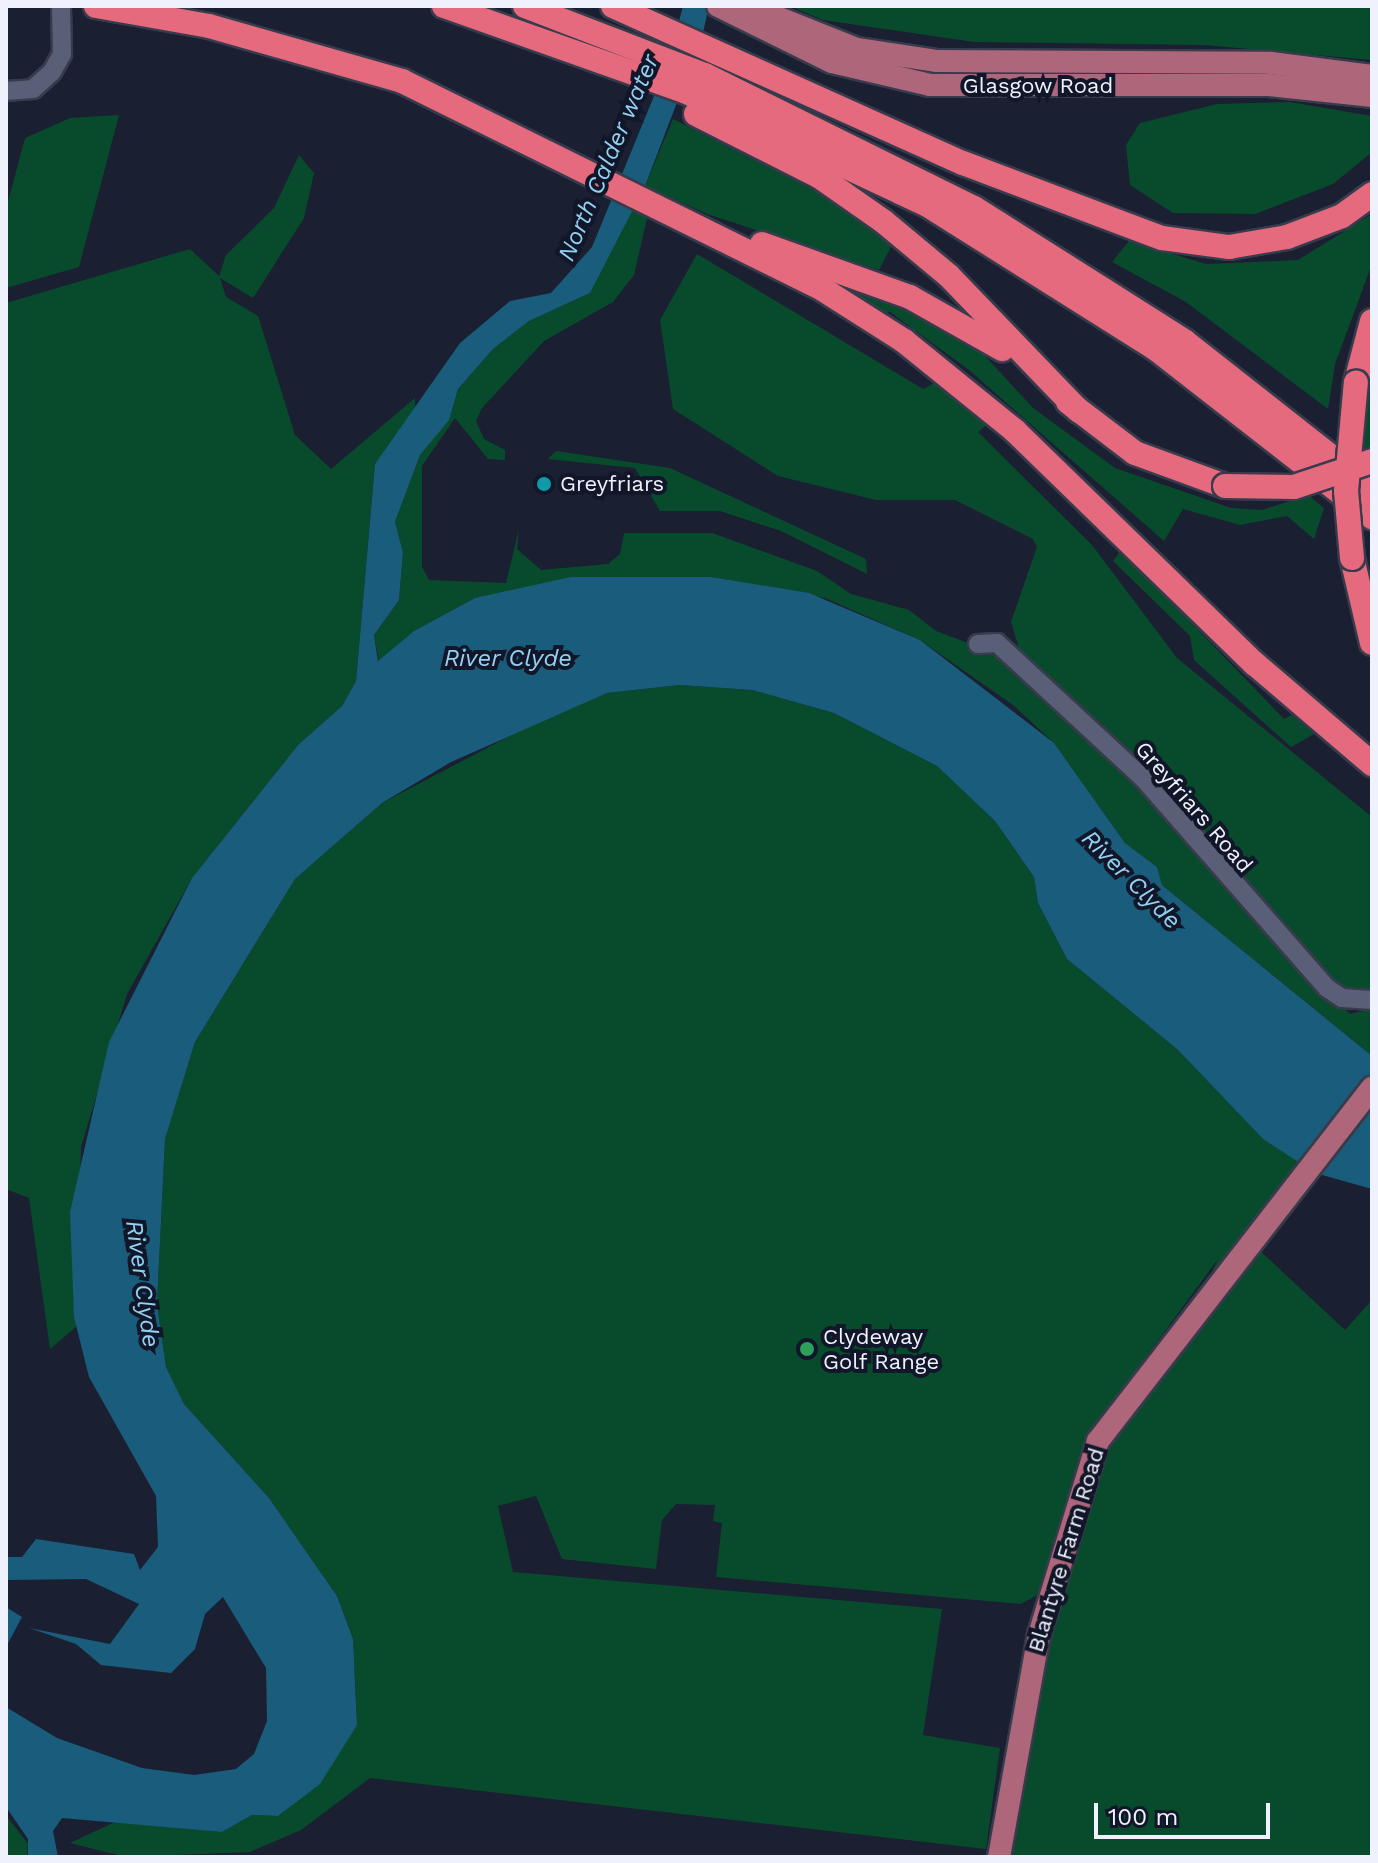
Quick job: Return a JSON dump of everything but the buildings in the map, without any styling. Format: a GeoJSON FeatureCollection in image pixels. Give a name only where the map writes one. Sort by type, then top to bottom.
{"type":"FeatureCollection","features":[{"type":"Feature","properties":{"kind":"highway"},"geometry":{"type":"LineString","coordinates":[[96,6],[209,26],[389,76],[592,173],[824,290],[904,341],[1015,431],[1255,664],[1372,764]]}},
{"type":"Feature","properties":{"kind":"highway"},"geometry":{"type":"LineString","coordinates":[[525,6],[661,79],[681,98],[820,177],[883,221],[949,276],[1079,411]]}},
{"type":"Feature","properties":{"kind":"highway"},"geometry":{"type":"LineString","coordinates":[[613,6],[963,163],[1162,238],[1229,247],[1287,237],[1342,216],[1372,194]]}},
{"type":"Feature","properties":{"kind":"highway"},"geometry":{"type":"LineString","coordinates":[[451,8],[661,79],[705,75],[892,162],[1043,249],[1184,341],[1372,489]]}},
{"type":"Feature","properties":{"kind":"highway"},"geometry":{"type":"LineString","coordinates":[[681,98],[879,178],[1001,248],[1205,384],[1372,517]]}},
{"type":"Feature","properties":{"kind":"highway"},"geometry":{"type":"LineString","coordinates":[[677,215],[947,314],[1145,458],[1225,486],[1294,487],[1372,461]]}},
{"type":"Feature","properties":{"kind":"highway"},"geometry":{"type":"LineString","coordinates":[[1372,321],[1356,382],[1346,491],[1352,558],[1372,643]]}},
{"type":"Feature","properties":{"kind":"main road","name":"Glasgow Road"},"geometry":{"type":"LineString","coordinates":[[718,6],[832,62],[930,85],[1269,85],[1372,96]]}},
{"type":"Feature","properties":{"kind":"main road","name":"Glasgow Road"},"geometry":{"type":"LineString","coordinates":[[749,6],[857,49],[936,61],[1271,63],[1372,76]]}},
{"type":"Feature","properties":{"kind":"main road","name":"Blantyre Farm Road"},"geometry":{"type":"LineString","coordinates":[[999,1857],[1035,1652],[1095,1448],[1372,1088]]}},
{"type":"Feature","properties":{"kind":"street"},"geometry":{"type":"LineString","coordinates":[[6,91],[33,89],[52,72],[62,54],[61,6]]}},
{"type":"Feature","properties":{"kind":"street","name":"Greyfriars Road"},"geometry":{"type":"LineString","coordinates":[[978,644],[997,643],[1143,778],[1327,988],[1342,998],[1372,1000]]}},
{"type":"Feature","properties":{"kind":"green space"},"geometry":{"type":"Polygon","coordinates":[[[790,6],[1372,6],[1372,60],[1204,45],[974,42],[823,20],[790,6]]]}},
{"type":"Feature","properties":{"kind":"green space"},"geometry":{"type":"Polygon","coordinates":[[[1290,102],[1372,116],[1372,152],[1333,184],[1255,214],[1173,213],[1130,185],[1126,145],[1140,123],[1217,104],[1290,102]]]}},
{"type":"Feature","properties":{"kind":"green space"},"geometry":{"type":"Polygon","coordinates":[[[119,115],[79,267],[6,288],[6,209],[25,138],[70,118],[119,115]]]}},
{"type":"Feature","properties":{"kind":"green space"},"geometry":{"type":"Polygon","coordinates":[[[673,119],[818,192],[892,245],[879,270],[707,214],[645,186],[673,119]]]}},
{"type":"Feature","properties":{"kind":"green space"},"geometry":{"type":"Polygon","coordinates":[[[299,155],[314,173],[304,218],[253,298],[220,278],[226,297],[258,316],[295,435],[331,469],[415,398],[415,409],[375,464],[356,681],[342,706],[298,745],[192,878],[127,994],[81,1147],[76,1327],[50,1349],[29,1198],[6,1189],[6,303],[190,249],[219,276],[226,255],[274,208],[299,155]]]}},
{"type":"Feature","properties":{"kind":"green space"},"geometry":{"type":"Polygon","coordinates":[[[632,207],[648,214],[634,275],[613,302],[544,341],[482,408],[476,421],[484,439],[505,450],[505,460],[488,459],[455,418],[422,466],[422,567],[429,580],[506,583],[519,529],[517,549],[541,570],[608,564],[620,554],[624,533],[712,533],[817,571],[851,594],[909,610],[936,631],[990,651],[1089,733],[1282,952],[1350,1014],[1372,1009],[1372,1056],[1161,884],[1157,867],[1125,843],[1054,743],[1013,705],[920,640],[825,598],[711,577],[589,578],[475,598],[414,631],[379,661],[374,635],[399,600],[403,552],[395,522],[420,455],[449,419],[458,389],[493,349],[529,321],[590,293],[632,207]]]}},
{"type":"Feature","properties":{"kind":"green space"},"geometry":{"type":"Polygon","coordinates":[[[1372,214],[1372,264],[1335,364],[1328,409],[1186,302],[1112,262],[1129,241],[1206,264],[1298,260],[1372,214]]]}},
{"type":"Feature","properties":{"kind":"green space"},"geometry":{"type":"Polygon","coordinates":[[[697,254],[923,389],[940,380],[990,422],[978,432],[1092,545],[1177,658],[1372,817],[1372,994],[1338,986],[1142,763],[1020,652],[1011,622],[1037,547],[1033,539],[955,500],[876,500],[778,476],[673,409],[660,320],[697,254]]]}},
{"type":"Feature","properties":{"kind":"green space"},"geometry":{"type":"Polygon","coordinates":[[[848,282],[976,346],[1033,408],[1115,468],[1231,508],[1262,510],[1308,495],[1324,508],[1314,539],[1287,516],[1240,525],[1183,509],[1164,541],[969,370],[890,312],[881,314],[845,291],[848,282]]]}},
{"type":"Feature","properties":{"kind":"green space"},"geometry":{"type":"Polygon","coordinates":[[[1372,361],[1372,448],[1358,450],[1363,401],[1372,361]]]}},
{"type":"Feature","properties":{"kind":"green space"},"geometry":{"type":"Polygon","coordinates":[[[556,451],[670,468],[866,559],[867,574],[781,531],[720,511],[660,511],[635,468],[548,459],[556,451]]]}},
{"type":"Feature","properties":{"kind":"green space"},"geometry":{"type":"Polygon","coordinates":[[[1121,550],[1284,719],[1292,715],[1314,734],[1291,747],[1194,660],[1190,636],[1113,561],[1121,550]]]}},
{"type":"Feature","properties":{"kind":"green space"},"geometry":{"type":"Polygon","coordinates":[[[680,685],[752,690],[834,713],[937,766],[995,821],[1034,877],[1038,903],[1067,959],[1177,1049],[1263,1139],[1307,1166],[1211,1274],[1218,1259],[1092,1430],[1039,1594],[1021,1604],[716,1577],[722,1523],[713,1521],[715,1505],[676,1504],[662,1520],[656,1569],[562,1559],[536,1496],[498,1506],[513,1572],[942,1609],[923,1735],[1000,1748],[986,1849],[370,1778],[301,1830],[250,1852],[126,1857],[70,1843],[115,1822],[222,1832],[252,1815],[278,1816],[301,1798],[357,1725],[353,1639],[337,1596],[269,1498],[184,1404],[166,1367],[157,1304],[165,1139],[195,1042],[295,879],[382,803],[548,716],[607,693],[680,685]]]}},
{"type":"Feature","properties":{"kind":"green space"},"geometry":{"type":"Polygon","coordinates":[[[1257,1248],[1345,1330],[1372,1300],[1372,1857],[1006,1857],[1033,1693],[1100,1452],[1257,1248]]]}},
{"type":"Feature","properties":{"kind":"green space"},"geometry":{"type":"Polygon","coordinates":[[[6,1815],[28,1844],[27,1857],[6,1857],[6,1815]]]}},
{"type":"Feature","properties":{"kind":"water","name":"River Clyde"},"geometry":{"type":"Polygon","coordinates":[[[683,6],[709,6],[702,37],[645,186],[590,293],[529,321],[493,349],[458,389],[449,420],[420,455],[395,522],[403,552],[399,600],[374,635],[378,661],[414,631],[475,598],[571,577],[711,577],[809,593],[920,640],[1054,743],[1125,843],[1157,867],[1162,885],[1372,1056],[1372,1189],[1315,1173],[1263,1139],[1177,1049],[1067,959],[1038,903],[1034,877],[995,821],[937,766],[834,713],[752,690],[680,685],[607,693],[451,762],[382,803],[295,879],[195,1042],[165,1139],[157,1304],[166,1367],[184,1404],[269,1498],[337,1596],[353,1639],[357,1725],[320,1784],[278,1816],[252,1815],[222,1832],[62,1818],[53,1831],[58,1857],[28,1857],[28,1839],[6,1807],[6,1707],[57,1738],[142,1768],[194,1775],[236,1769],[254,1754],[267,1721],[266,1668],[223,1597],[205,1614],[195,1649],[171,1673],[101,1665],[76,1644],[29,1628],[110,1644],[139,1604],[86,1579],[6,1580],[6,1557],[22,1557],[36,1539],[134,1554],[140,1570],[158,1547],[156,1496],[89,1377],[74,1317],[70,1212],[109,1042],[192,878],[298,745],[342,706],[356,681],[375,464],[460,343],[510,301],[551,293],[592,247],[668,62],[683,6]]]}},
{"type":"Feature","properties":{"kind":"water"},"geometry":{"type":"Polygon","coordinates":[[[6,1607],[22,1617],[6,1647],[6,1607]]]}},
{"type":"Feature","properties":{"kind":"place","name":"Greyfriars"},"geometry":{"type":"Point","coordinates":[544,484]}},
{"type":"Feature","properties":{"kind":"place","name":"Clydeway Golf Range"},"geometry":{"type":"Point","coordinates":[807,1349]}},
{"type":"Feature","properties":{"kind":"water label","name":"North Calder water"},"geometry":{"type":"Point","coordinates":[609,158]}}]}
